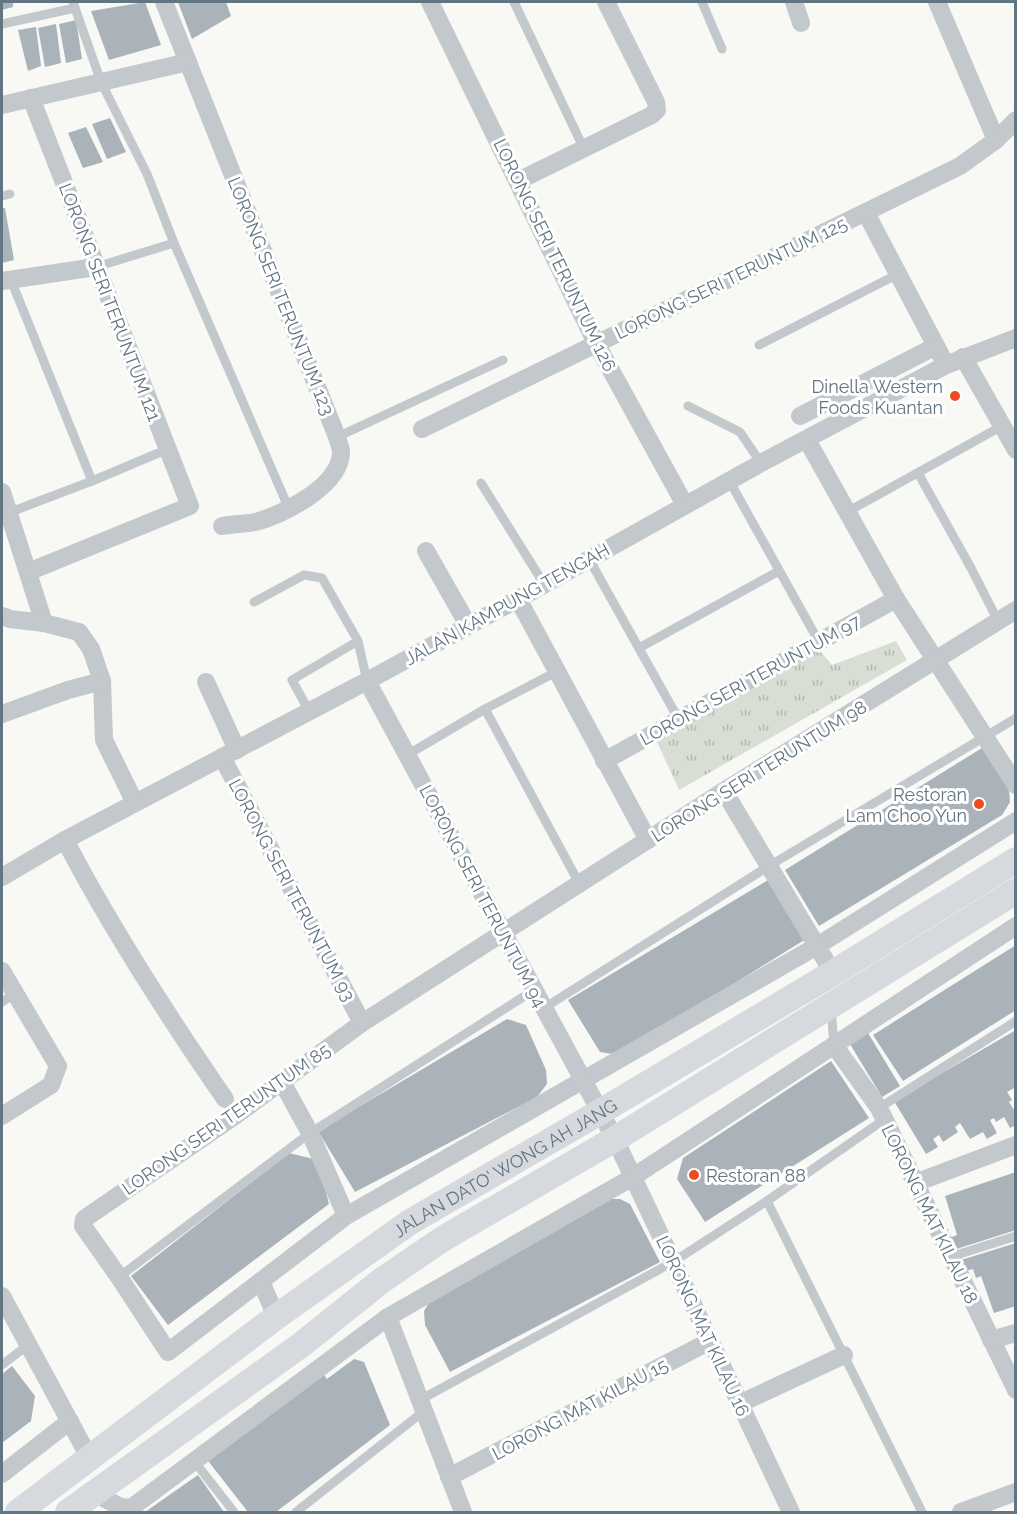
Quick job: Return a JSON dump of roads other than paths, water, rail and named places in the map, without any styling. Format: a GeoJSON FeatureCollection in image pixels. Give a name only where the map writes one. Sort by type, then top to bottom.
{"type":"FeatureCollection","features":[{"type":"Feature","properties":{"kind":"main road","name":"JALAN DATO' WONG AH JANG"},"geometry":{"type":"LineString","coordinates":[[18,1512],[276,1317],[410,1222],[600,1112],[1016,860]]}},
{"type":"Feature","properties":{"kind":"main road","name":"JALAN DATO' WONG AH JANG"},"geometry":{"type":"LineString","coordinates":[[68,1512],[301,1345],[390,1275],[444,1238],[615,1139],[1016,891]]}},
{"type":"Feature","properties":{"kind":"street","name":"LORONG SERI TERUNTUM 123"},"geometry":{"type":"LineString","coordinates":[[164,2],[337,436],[341,452],[338,464],[316,493],[289,509],[255,521],[222,526]]}},
{"type":"Feature","properties":{"kind":"street","name":"LORONG SERI TERUNTUM 126"},"geometry":{"type":"LineString","coordinates":[[430,2],[596,343],[686,505]]}},
{"type":"Feature","properties":{"kind":"street"},"geometry":{"type":"LineString","coordinates":[[518,181],[652,115],[657,110],[656,102],[606,2]]}},
{"type":"Feature","properties":{"kind":"street"},"geometry":{"type":"LineString","coordinates":[[794,2],[801,23]]}},
{"type":"Feature","properties":{"kind":"street"},"geometry":{"type":"LineString","coordinates":[[937,2],[996,140]]}},
{"type":"Feature","properties":{"kind":"street"},"geometry":{"type":"LineString","coordinates":[[2,105],[188,62]]}},
{"type":"Feature","properties":{"kind":"street","name":"LORONG SERI TERUNTUM 121"},"geometry":{"type":"LineString","coordinates":[[28,572],[190,506],[31,98]]}},
{"type":"Feature","properties":{"kind":"street","name":"LORONG SERI TERUNTUM 125"},"geometry":{"type":"LineString","coordinates":[[422,429],[960,166],[996,140],[1016,120]]}},
{"type":"Feature","properties":{"kind":"street"},"geometry":{"type":"LineString","coordinates":[[866,213],[946,365]]}},
{"type":"Feature","properties":{"kind":"street"},"geometry":{"type":"LineString","coordinates":[[6,280],[96,267]]}},
{"type":"Feature","properties":{"kind":"street","name":"JALAN KAMPUNG TENGAH"},"geometry":{"type":"LineString","coordinates":[[2,877],[65,840],[518,599],[761,463],[946,365],[1016,338]]}},
{"type":"Feature","properties":{"kind":"street"},"geometry":{"type":"LineString","coordinates":[[800,416],[936,346]]}},
{"type":"Feature","properties":{"kind":"street"},"geometry":{"type":"LineString","coordinates":[[963,357],[1016,450]]}},
{"type":"Feature","properties":{"kind":"street"},"geometry":{"type":"LineString","coordinates":[[807,440],[896,599],[1016,785]]}},
{"type":"Feature","properties":{"kind":"street"},"geometry":{"type":"LineString","coordinates":[[2,492],[44,623]]}},
{"type":"Feature","properties":{"kind":"street"},"geometry":{"type":"LineString","coordinates":[[426,551],[468,625]]}},
{"type":"Feature","properties":{"kind":"street"},"geometry":{"type":"LineString","coordinates":[[518,599],[648,840]]}},
{"type":"Feature","properties":{"kind":"street","name":"LORONG SERI TERUNTUM 97"},"geometry":{"type":"LineString","coordinates":[[604,761],[896,599]]}},
{"type":"Feature","properties":{"kind":"street","name":"LORONG SERI TERUNTUM 98"},"geometry":{"type":"LineString","coordinates":[[503,932],[724,791],[1016,610]]}},
{"type":"Feature","properties":{"kind":"street"},"geometry":{"type":"LineString","coordinates":[[2,616],[79,632],[91,649],[102,681],[104,740],[135,803]]}},
{"type":"Feature","properties":{"kind":"street"},"geometry":{"type":"LineString","coordinates":[[2,714],[68,690],[102,681]]}},
{"type":"Feature","properties":{"kind":"street","name":"LORONG SERI TERUNTUM 94"},"geometry":{"type":"LineString","coordinates":[[367,681],[615,1139]]}},
{"type":"Feature","properties":{"kind":"street","name":"LORONG SERI TERUNTUM 93"},"geometry":{"type":"LineString","coordinates":[[206,682],[229,753],[362,1023]]}},
{"type":"Feature","properties":{"kind":"street"},"geometry":{"type":"LineString","coordinates":[[724,791],[832,973]]}},
{"type":"Feature","properties":{"kind":"street"},"geometry":{"type":"LineString","coordinates":[[276,1317],[261,1281],[346,1216],[584,1082],[817,946],[1016,821]]}},
{"type":"Feature","properties":{"kind":"street"},"geometry":{"type":"LineString","coordinates":[[65,840],[97,901],[165,1013],[225,1099]]}},
{"type":"Feature","properties":{"kind":"street"},"geometry":{"type":"LineString","coordinates":[[93,1493],[121,1507],[131,1508],[388,1317],[633,1177],[1016,926]]}},
{"type":"Feature","properties":{"kind":"street","name":"LORONG SERI TERUNTUM 85"},"geometry":{"type":"LineString","coordinates":[[261,1281],[168,1352],[83,1226],[84,1219],[236,1115],[362,1023],[503,932]]}},
{"type":"Feature","properties":{"kind":"street"},"geometry":{"type":"LineString","coordinates":[[2,971],[8,997],[58,1066],[51,1085],[2,1116]]}},
{"type":"Feature","properties":{"kind":"street","name":"LORONG MAT KILAU 18"},"geometry":{"type":"LineString","coordinates":[[834,1045],[882,1113],[1016,1390]]}},
{"type":"Feature","properties":{"kind":"street"},"geometry":{"type":"LineString","coordinates":[[282,1082],[310,1132],[346,1216]]}},
{"type":"Feature","properties":{"kind":"street","name":"LORONG MAT KILAU 16"},"geometry":{"type":"LineString","coordinates":[[615,1139],[791,1512]]}},
{"type":"Feature","properties":{"kind":"street"},"geometry":{"type":"LineString","coordinates":[[915,1182],[1016,1145]]}},
{"type":"Feature","properties":{"kind":"street"},"geometry":{"type":"LineString","coordinates":[[2,1296],[89,1457]]}},
{"type":"Feature","properties":{"kind":"street"},"geometry":{"type":"LineString","coordinates":[[388,1317],[463,1512]]}},
{"type":"Feature","properties":{"kind":"street"},"geometry":{"type":"LineString","coordinates":[[992,1340],[1016,1333]]}},
{"type":"Feature","properties":{"kind":"street","name":"LORONG MAT KILAU 15"},"geometry":{"type":"LineString","coordinates":[[449,1477],[710,1341]]}},
{"type":"Feature","properties":{"kind":"street"},"geometry":{"type":"LineString","coordinates":[[739,1404],[844,1354]]}},
{"type":"Feature","properties":{"kind":"street"},"geometry":{"type":"LineString","coordinates":[[2,1474],[70,1421]]}},
{"type":"Feature","properties":{"kind":"street"},"geometry":{"type":"LineString","coordinates":[[961,1512],[1016,1492]]}},
{"type":"Feature","properties":{"kind":"lane"},"geometry":{"type":"LineString","coordinates":[[514,2],[584,149]]}},
{"type":"Feature","properties":{"kind":"lane"},"geometry":{"type":"LineString","coordinates":[[702,2],[722,49]]}},
{"type":"Feature","properties":{"kind":"lane"},"geometry":{"type":"LineString","coordinates":[[2,24],[74,5],[101,82],[147,174],[174,243],[289,509]]}},
{"type":"Feature","properties":{"kind":"lane"},"geometry":{"type":"LineString","coordinates":[[96,267],[174,243]]}},
{"type":"Feature","properties":{"kind":"lane"},"geometry":{"type":"LineString","coordinates":[[759,345],[898,274]]}},
{"type":"Feature","properties":{"kind":"lane"},"geometry":{"type":"LineString","coordinates":[[6,280],[92,481]]}},
{"type":"Feature","properties":{"kind":"lane"},"geometry":{"type":"LineString","coordinates":[[337,436],[503,360]]}},
{"type":"Feature","properties":{"kind":"lane"},"geometry":{"type":"LineString","coordinates":[[688,406],[740,432],[761,463]]}},
{"type":"Feature","properties":{"kind":"lane"},"geometry":{"type":"LineString","coordinates":[[847,512],[1002,426]]}},
{"type":"Feature","properties":{"kind":"lane"},"geometry":{"type":"LineString","coordinates":[[8,513],[168,449]]}},
{"type":"Feature","properties":{"kind":"lane"},"geometry":{"type":"LineString","coordinates":[[918,473],[998,621]]}},
{"type":"Feature","properties":{"kind":"lane"},"geometry":{"type":"LineString","coordinates":[[730,482],[819,642]]}},
{"type":"Feature","properties":{"kind":"lane"},"geometry":{"type":"LineString","coordinates":[[482,483],[544,584]]}},
{"type":"Feature","properties":{"kind":"lane"},"geometry":{"type":"LineString","coordinates":[[589,559],[679,720]]}},
{"type":"Feature","properties":{"kind":"lane"},"geometry":{"type":"LineString","coordinates":[[639,648],[779,571]]}},
{"type":"Feature","properties":{"kind":"lane"},"geometry":{"type":"LineString","coordinates":[[254,602],[304,575],[322,578],[358,641],[367,681]]}},
{"type":"Feature","properties":{"kind":"lane"},"geometry":{"type":"LineString","coordinates":[[309,711],[292,680],[358,641]]}},
{"type":"Feature","properties":{"kind":"lane"},"geometry":{"type":"LineString","coordinates":[[407,755],[485,709],[556,672]]}},
{"type":"Feature","properties":{"kind":"lane"},"geometry":{"type":"LineString","coordinates":[[485,709],[580,885]]}},
{"type":"Feature","properties":{"kind":"lane"},"geometry":{"type":"LineString","coordinates":[[544,1008],[769,866],[1016,718]]}},
{"type":"Feature","properties":{"kind":"lane"},"geometry":{"type":"LineString","coordinates":[[119,1277],[310,1132],[534,990]]}},
{"type":"Feature","properties":{"kind":"lane"},"geometry":{"type":"LineString","coordinates":[[830,1006],[834,1045]]}},
{"type":"Feature","properties":{"kind":"lane"},"geometry":{"type":"LineString","coordinates":[[296,1512],[422,1405],[673,1262],[767,1201],[882,1113],[1016,1021]]}},
{"type":"Feature","properties":{"kind":"lane"},"geometry":{"type":"LineString","coordinates":[[767,1201],[922,1512]]}},
{"type":"Feature","properties":{"kind":"lane"},"geometry":{"type":"LineString","coordinates":[[950,1257],[1016,1236]]}},
{"type":"Feature","properties":{"kind":"lane"},"geometry":{"type":"LineString","coordinates":[[2,1365],[28,1345]]}},
{"type":"Feature","properties":{"kind":"lane"},"geometry":{"type":"LineString","coordinates":[[194,1461],[234,1512]]}},
{"type":"Feature","properties":{"kind":"place","name":"Dinella Western Foods Kuantan"},"geometry":{"type":"Point","coordinates":[955,396]}},
{"type":"Feature","properties":{"kind":"place","name":"Restoran Lam Choo Yun"},"geometry":{"type":"Point","coordinates":[979,804]}},
{"type":"Feature","properties":{"kind":"place","name":"Restoran 88"},"geometry":{"type":"Point","coordinates":[694,1175]}}]}
